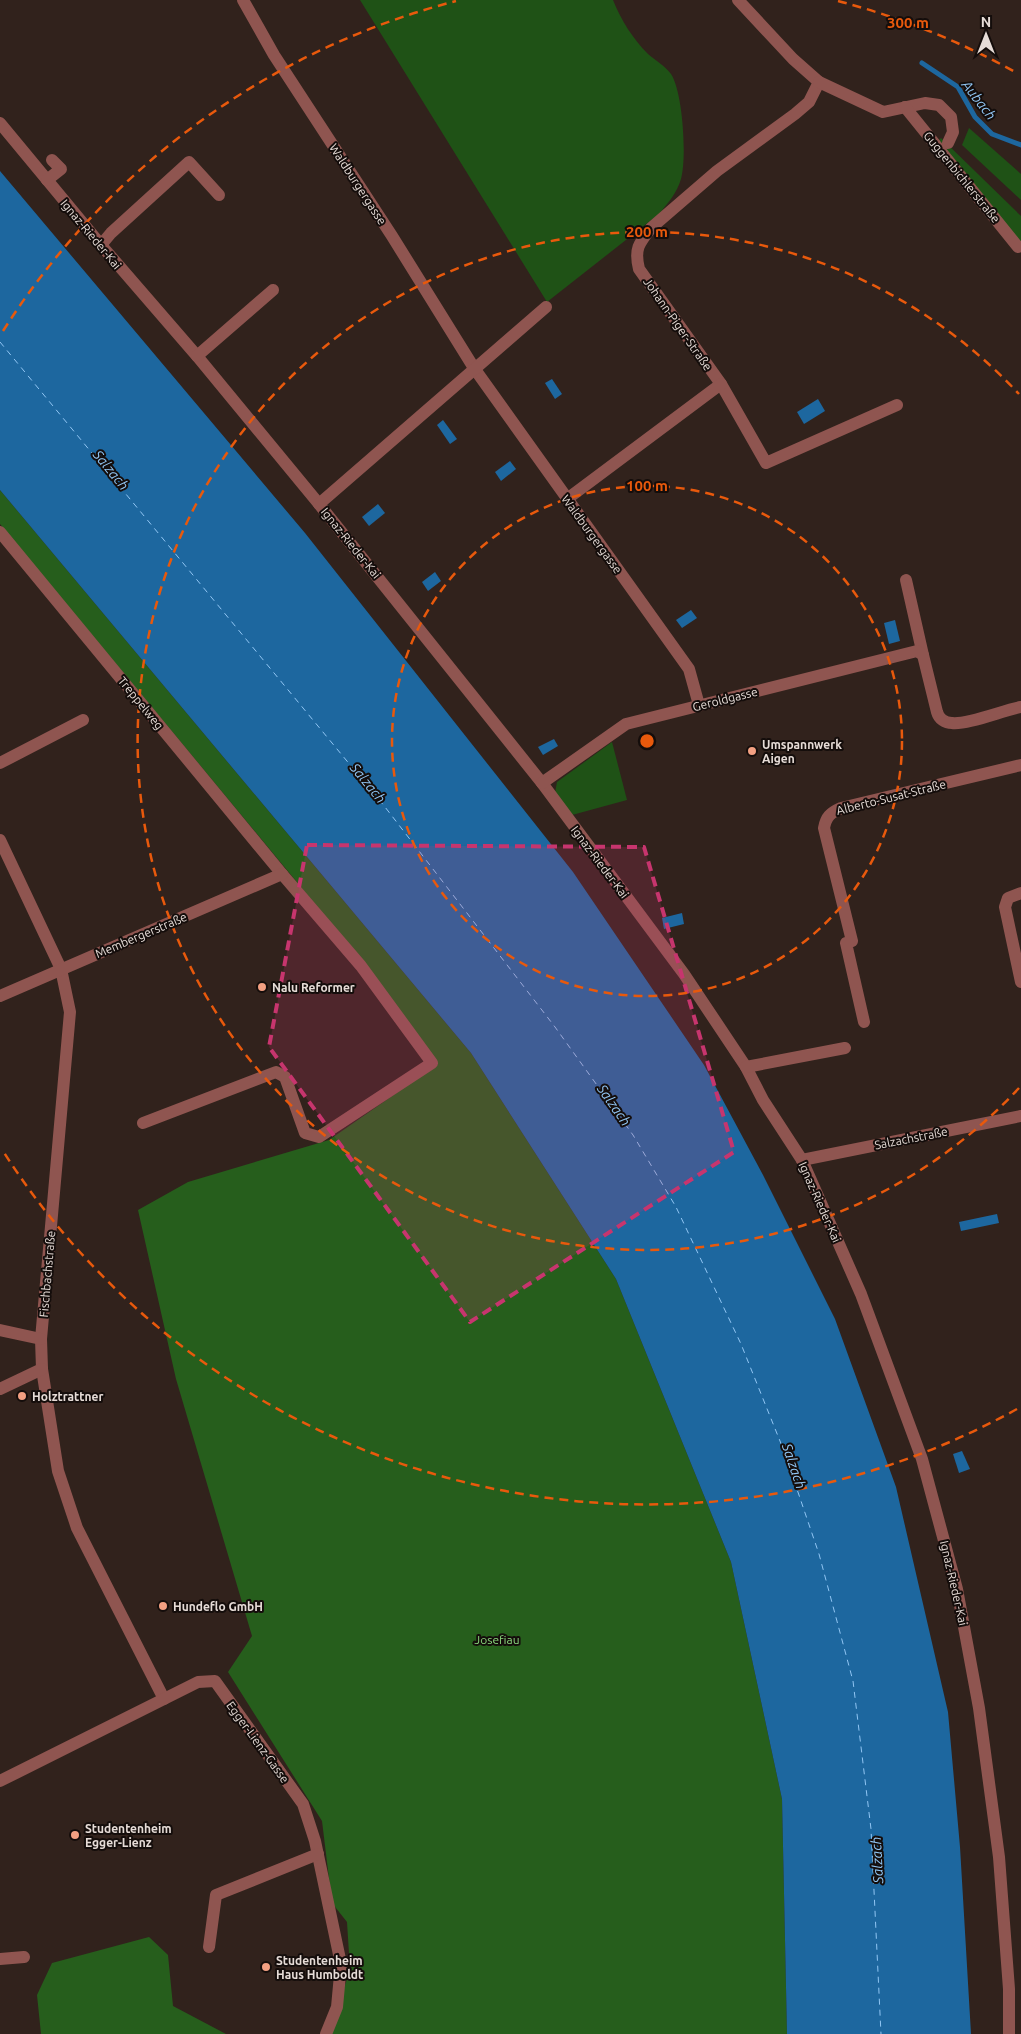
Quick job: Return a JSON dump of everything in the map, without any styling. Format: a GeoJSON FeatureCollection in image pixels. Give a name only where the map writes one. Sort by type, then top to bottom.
{"type":"FeatureCollection","features":[{"type":"Feature","properties":{"kind":"street","name":"Waldburgergasse"},"geometry":{"type":"LineString","coordinates":[[243,0],[274,55],[392,236],[474,368],[689,669],[700,705]]}},
{"type":"Feature","properties":{"kind":"street","name":"Guggenbichlerstraße"},"geometry":{"type":"LineString","coordinates":[[738,0],[794,59],[819,82],[883,112],[925,103],[939,104],[951,117],[953,132],[948,143]]}},
{"type":"Feature","properties":{"kind":"street","name":"Johann-Piger-Straße"},"geometry":{"type":"LineString","coordinates":[[819,82],[808,102],[795,114],[717,171],[651,228],[642,239],[636,251],[639,269],[721,384],[766,463],[897,405]]}},
{"type":"Feature","properties":{"kind":"street","name":"Guggenbichlerstraße"},"geometry":{"type":"LineString","coordinates":[[906,107],[1018,247]]}},
{"type":"Feature","properties":{"kind":"street","name":"Ignaz-Rieder-Kai"},"geometry":{"type":"LineString","coordinates":[[0,123],[100,246],[197,356],[319,504],[542,783],[684,974],[746,1067],[763,1100],[802,1160],[861,1294],[919,1451],[957,1589],[980,1708],[1000,1857],[1009,1990],[1009,2034]]}},
{"type":"Feature","properties":{"kind":"street"},"geometry":{"type":"LineString","coordinates":[[47,180],[61,169],[52,160]]}},
{"type":"Feature","properties":{"kind":"street"},"geometry":{"type":"LineString","coordinates":[[100,246],[111,233],[189,162],[219,194]]}},
{"type":"Feature","properties":{"kind":"street"},"geometry":{"type":"LineString","coordinates":[[197,356],[273,290]]}},
{"type":"Feature","properties":{"kind":"street"},"geometry":{"type":"LineString","coordinates":[[474,368],[546,307]]}},
{"type":"Feature","properties":{"kind":"street","name":"Ignaz-Rieder-Kai"},"geometry":{"type":"LineString","coordinates":[[319,504],[424,414],[474,368]]}},
{"type":"Feature","properties":{"kind":"street"},"geometry":{"type":"LineString","coordinates":[[566,499],[721,384]]}},
{"type":"Feature","properties":{"kind":"street","name":"Treppelweg"},"geometry":{"type":"LineString","coordinates":[[0,532],[282,874],[361,966],[432,1063],[319,1137],[305,1133],[285,1077],[276,1072],[143,1123]]}},
{"type":"Feature","properties":{"kind":"street"},"geometry":{"type":"LineString","coordinates":[[906,580],[938,718],[958,723],[1021,707]]}},
{"type":"Feature","properties":{"kind":"street","name":"Geroldgasse"},"geometry":{"type":"LineString","coordinates":[[542,783],[626,724],[917,651],[923,655]]}},
{"type":"Feature","properties":{"kind":"street"},"geometry":{"type":"LineString","coordinates":[[0,763],[83,720]]}},
{"type":"Feature","properties":{"kind":"street","name":"Alberto-Susat-Straße"},"geometry":{"type":"LineString","coordinates":[[864,1022],[846,943],[852,941],[824,828],[826,819],[831,812],[841,808],[1021,765]]}},
{"type":"Feature","properties":{"kind":"street","name":"Fischbachstraße"},"geometry":{"type":"LineString","coordinates":[[0,840],[61,970],[70,1012],[41,1339],[42,1368],[58,1471],[77,1528],[164,1699]]}},
{"type":"Feature","properties":{"kind":"street","name":"Membergerstraße"},"geometry":{"type":"LineString","coordinates":[[0,996],[282,874]]}},
{"type":"Feature","properties":{"kind":"street"},"geometry":{"type":"LineString","coordinates":[[1021,893],[1012,896],[1005,903],[1005,912],[1017,941],[1021,982]]}},
{"type":"Feature","properties":{"kind":"street"},"geometry":{"type":"LineString","coordinates":[[746,1067],[845,1048]]}},
{"type":"Feature","properties":{"kind":"street","name":"Salzachstraße"},"geometry":{"type":"LineString","coordinates":[[802,1160],[1021,1116]]}},
{"type":"Feature","properties":{"kind":"street"},"geometry":{"type":"LineString","coordinates":[[0,1330],[41,1339]]}},
{"type":"Feature","properties":{"kind":"street"},"geometry":{"type":"LineString","coordinates":[[0,1389],[42,1368]]}},
{"type":"Feature","properties":{"kind":"street","name":"Egger-Lienz-Gasse"},"geometry":{"type":"LineString","coordinates":[[0,1781],[198,1682],[215,1681],[303,1804],[318,1854],[341,1964],[337,2007],[326,2034]]}},
{"type":"Feature","properties":{"kind":"street"},"geometry":{"type":"LineString","coordinates":[[210,1947],[216,1895],[318,1854]]}},
{"type":"Feature","properties":{"kind":"street"},"geometry":{"type":"LineString","coordinates":[[0,1959],[24,1957]]}},
{"type":"Feature","properties":{"kind":"highlighted area"},"geometry":{"type":"Polygon","coordinates":[[[307,845],[644,847],[734,1152],[470,1322],[269,1047],[307,845]]]}},
{"type":"Feature","properties":{"kind":"green space"},"geometry":{"type":"Polygon","coordinates":[[[360,0],[613,0],[632,36],[648,54],[671,74],[675,83],[683,125],[684,156],[681,179],[675,193],[659,214],[547,302],[360,0]]]}},
{"type":"Feature","properties":{"kind":"green space"},"geometry":{"type":"Polygon","coordinates":[[[969,128],[1021,174],[1021,200],[962,145],[969,128]]]}},
{"type":"Feature","properties":{"kind":"green space"},"geometry":{"type":"Polygon","coordinates":[[[941,138],[1021,216],[1021,243],[938,141],[941,138]]]}},
{"type":"Feature","properties":{"kind":"green space","name":"Josefiau"},"geometry":{"type":"Polygon","coordinates":[[[0,490],[471,1053],[616,1279],[731,1562],[782,1799],[787,2034],[330,2034],[350,1969],[347,1922],[332,1903],[322,1821],[228,1672],[252,1636],[176,1379],[138,1210],[188,1182],[329,1140],[438,1064],[296,881],[0,524],[0,490]]]}},
{"type":"Feature","properties":{"kind":"green space"},"geometry":{"type":"Polygon","coordinates":[[[612,742],[627,800],[572,815],[555,793],[557,782],[612,742]]]}},
{"type":"Feature","properties":{"kind":"green space"},"geometry":{"type":"Polygon","coordinates":[[[149,1937],[168,1955],[173,2006],[226,2034],[41,2034],[37,1995],[52,1963],[149,1937]]]}},
{"type":"Feature","properties":{"kind":"water","name":"Salzach"},"geometry":{"type":"Polygon","coordinates":[[[0,171],[305,533],[573,872],[704,1065],[763,1175],[835,1319],[896,1487],[948,1712],[960,1847],[971,2034],[787,2034],[782,1799],[731,1562],[616,1279],[471,1053],[0,490],[0,171]]]}},
{"type":"Feature","properties":{"kind":"water"},"geometry":{"type":"Polygon","coordinates":[[[552,379],[562,394],[555,399],[545,383],[552,379]]]}},
{"type":"Feature","properties":{"kind":"water"},"geometry":{"type":"Polygon","coordinates":[[[818,399],[825,411],[804,424],[797,412],[818,399]]]}},
{"type":"Feature","properties":{"kind":"water"},"geometry":{"type":"Polygon","coordinates":[[[443,420],[457,439],[450,444],[437,425],[443,420]]]}},
{"type":"Feature","properties":{"kind":"water"},"geometry":{"type":"Polygon","coordinates":[[[510,461],[516,469],[501,481],[495,472],[510,461]]]}},
{"type":"Feature","properties":{"kind":"water"},"geometry":{"type":"Polygon","coordinates":[[[378,504],[385,513],[369,526],[362,517],[378,504]]]}},
{"type":"Feature","properties":{"kind":"water"},"geometry":{"type":"Polygon","coordinates":[[[435,572],[441,581],[428,591],[422,582],[435,572]]]}},
{"type":"Feature","properties":{"kind":"water"},"geometry":{"type":"Polygon","coordinates":[[[691,610],[697,618],[682,628],[676,620],[691,610]]]}},
{"type":"Feature","properties":{"kind":"water"},"geometry":{"type":"Polygon","coordinates":[[[895,620],[900,641],[889,644],[884,623],[895,620]]]}},
{"type":"Feature","properties":{"kind":"water"},"geometry":{"type":"Polygon","coordinates":[[[554,739],[558,746],[543,755],[538,747],[554,739]]]}},
{"type":"Feature","properties":{"kind":"water"},"geometry":{"type":"Polygon","coordinates":[[[682,913],[684,924],[664,929],[662,918],[682,913]]]}},
{"type":"Feature","properties":{"kind":"water"},"geometry":{"type":"Polygon","coordinates":[[[997,1214],[999,1223],[961,1231],[959,1222],[997,1214]]]}},
{"type":"Feature","properties":{"kind":"water"},"geometry":{"type":"Polygon","coordinates":[[[962,1451],[970,1469],[959,1473],[953,1454],[962,1451]]]}},
{"type":"Feature","properties":{"kind":"waterway","name":"Aubach"},"geometry":{"type":"LineString","coordinates":[[922,63],[958,87],[975,117],[992,134],[1021,145]]}},
{"type":"Feature","properties":{"kind":"ferry route"},"geometry":{"type":"LineString","coordinates":[[0,342],[385,807],[555,1027],[633,1135],[676,1207],[741,1344],[784,1451],[819,1554],[853,1681],[871,1829],[881,2034]]}},
{"type":"Feature","properties":{"kind":"place","name":"Umspannwerk Aigen"},"geometry":{"type":"Point","coordinates":[752,751]}},
{"type":"Feature","properties":{"kind":"place","name":"Nalu Reformer"},"geometry":{"type":"Point","coordinates":[262,987]}},
{"type":"Feature","properties":{"kind":"place","name":"Holztrattner"},"geometry":{"type":"Point","coordinates":[22,1396]}},
{"type":"Feature","properties":{"kind":"place","name":"Hundeflo GmbH"},"geometry":{"type":"Point","coordinates":[163,1606]}},
{"type":"Feature","properties":{"kind":"place","name":"Studentenheim Egger-Lienz"},"geometry":{"type":"Point","coordinates":[75,1835]}},
{"type":"Feature","properties":{"kind":"place","name":"Studentenheim Haus Humboldt"},"geometry":{"type":"Point","coordinates":[266,1967]}}]}
